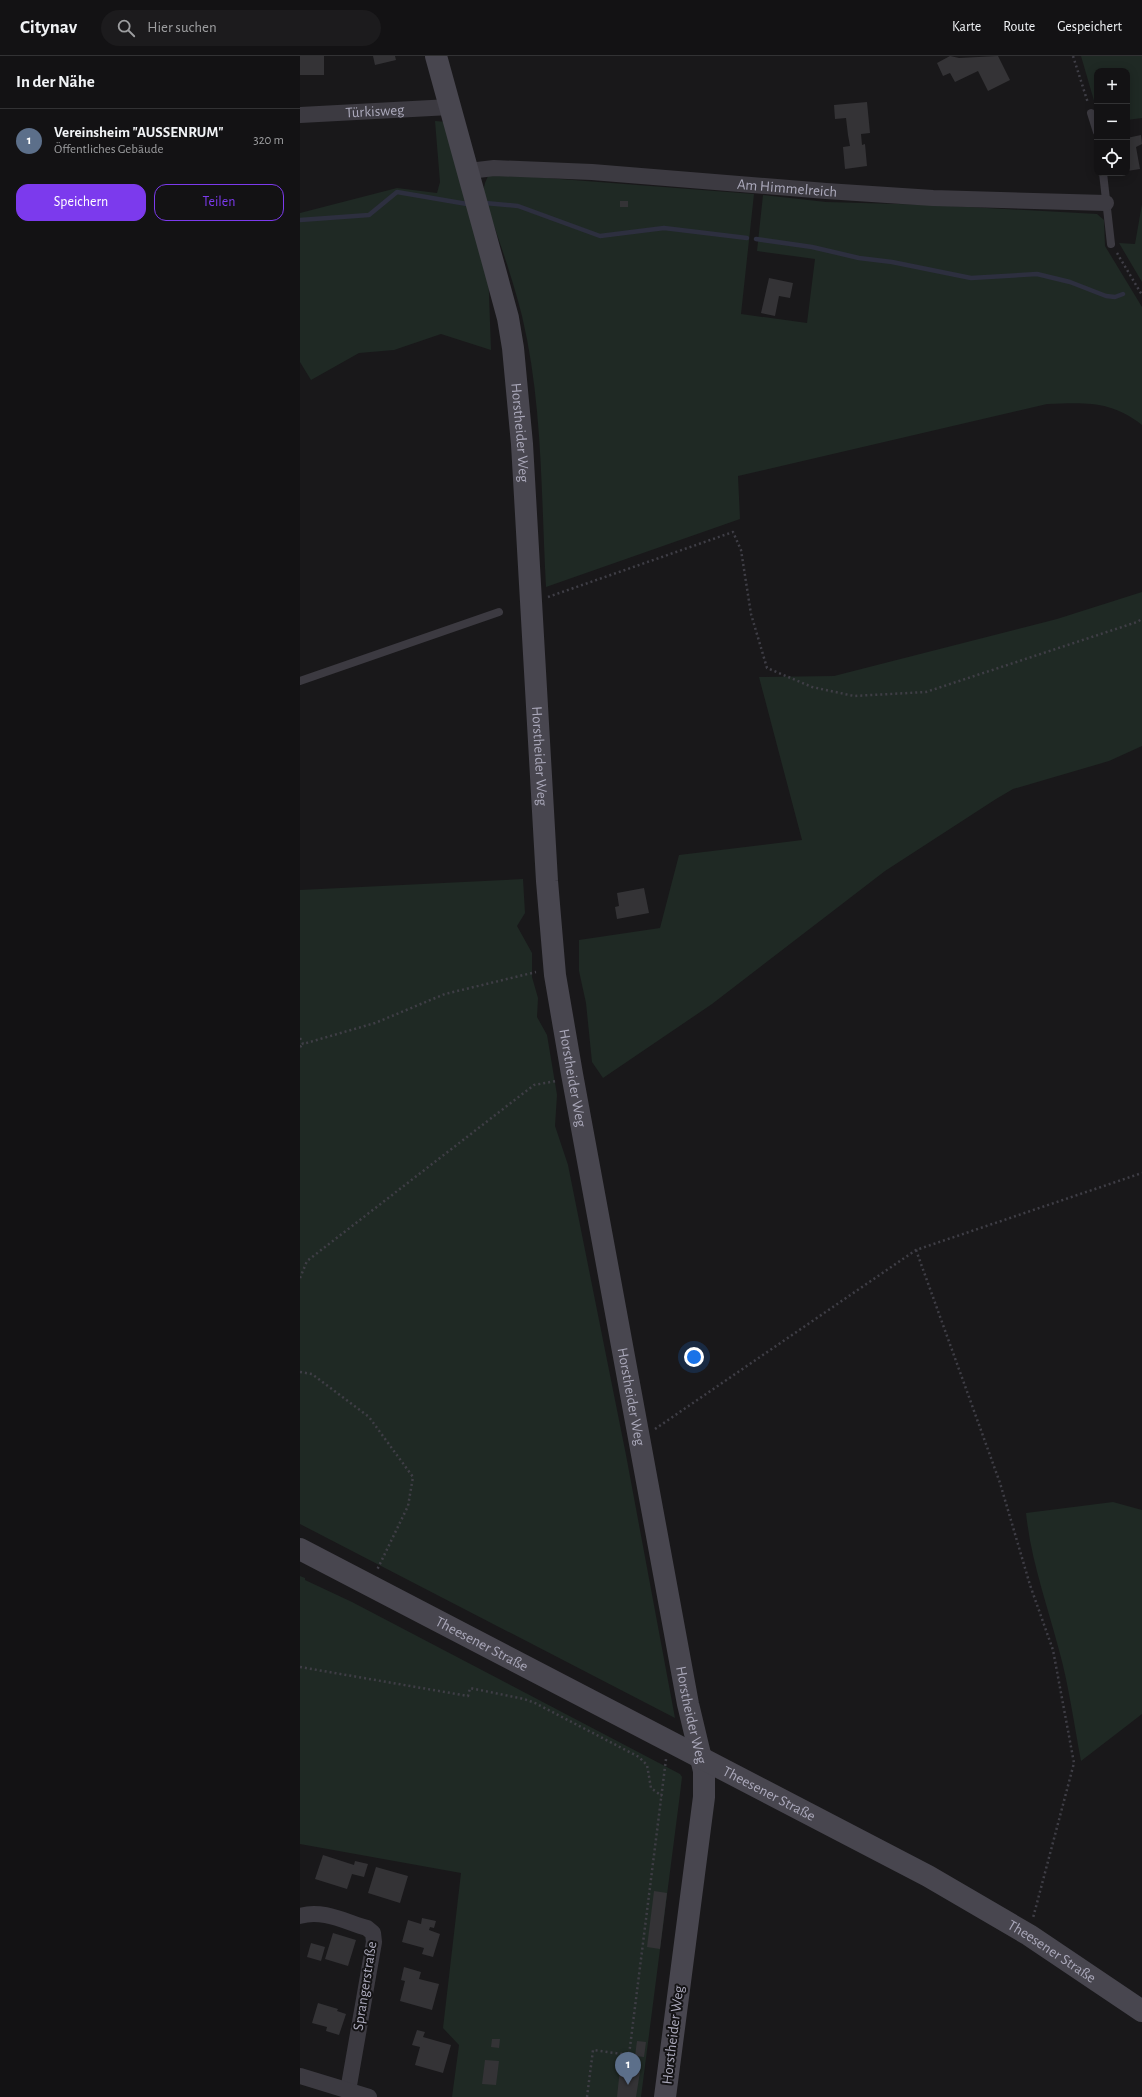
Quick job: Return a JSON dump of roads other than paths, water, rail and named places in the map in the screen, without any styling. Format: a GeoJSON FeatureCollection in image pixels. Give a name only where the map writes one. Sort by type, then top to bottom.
{"type":"FeatureCollection","features":[{"type":"Feature","properties":{"kind":"street","name":"Horstheider Weg"},"geometry":{"type":"LineString","coordinates":[[436,56],[469,171],[502,297],[513,348],[522,444],[547,881],[554,967],[572,1074],[688,1704],[704,1771],[704,1797],[665,2097]]}},
{"type":"Feature","properties":{"kind":"street","name":"Türkisweg"},"geometry":{"type":"LineString","coordinates":[[300,115],[450,107]]}},
{"type":"Feature","properties":{"kind":"street","name":"Am Himmelreich"},"geometry":{"type":"LineString","coordinates":[[469,171],[494,168],[592,172],[933,198],[1106,203]]}},
{"type":"Feature","properties":{"kind":"street","name":"Theesener Straße"},"geometry":{"type":"LineString","coordinates":[[300,1549],[928,1876],[1029,1935],[1142,2011]]}},
{"type":"Feature","properties":{"kind":"street","name":"Sprangerstraße"},"geometry":{"type":"LineString","coordinates":[[300,1916],[309,1914],[323,1915],[367,1928],[373,1933],[374,1942],[348,2091]]}},
{"type":"Feature","properties":{"kind":"street"},"geometry":{"type":"LineString","coordinates":[[300,2076],[369,2097]]}},
{"type":"Feature","properties":{"kind":"lane"},"geometry":{"type":"LineString","coordinates":[[1091,113],[1094,122]]}},
{"type":"Feature","properties":{"kind":"lane"},"geometry":{"type":"LineString","coordinates":[[1103,176],[1111,244]]}},
{"type":"Feature","properties":{"kind":"lane"},"geometry":{"type":"LineString","coordinates":[[300,681],[499,612]]}},
{"type":"Feature","properties":{"kind":"waterway"},"geometry":{"type":"LineString","coordinates":[[300,220],[369,215],[397,192],[467,204]]}},
{"type":"Feature","properties":{"kind":"waterway"},"geometry":{"type":"LineString","coordinates":[[485,203],[518,206],[600,236],[664,228],[747,238]]}},
{"type":"Feature","properties":{"kind":"waterway"},"geometry":{"type":"LineString","coordinates":[[756,239],[812,247],[859,258],[892,262],[971,278],[1037,274],[1070,282],[1106,296],[1115,297],[1123,294]]}},
{"type":"Feature","properties":{"kind":"place","name":"Vereinsheim \"AUSSENRUM\""},"geometry":{"type":"Point","coordinates":[628,2085]}}]}
